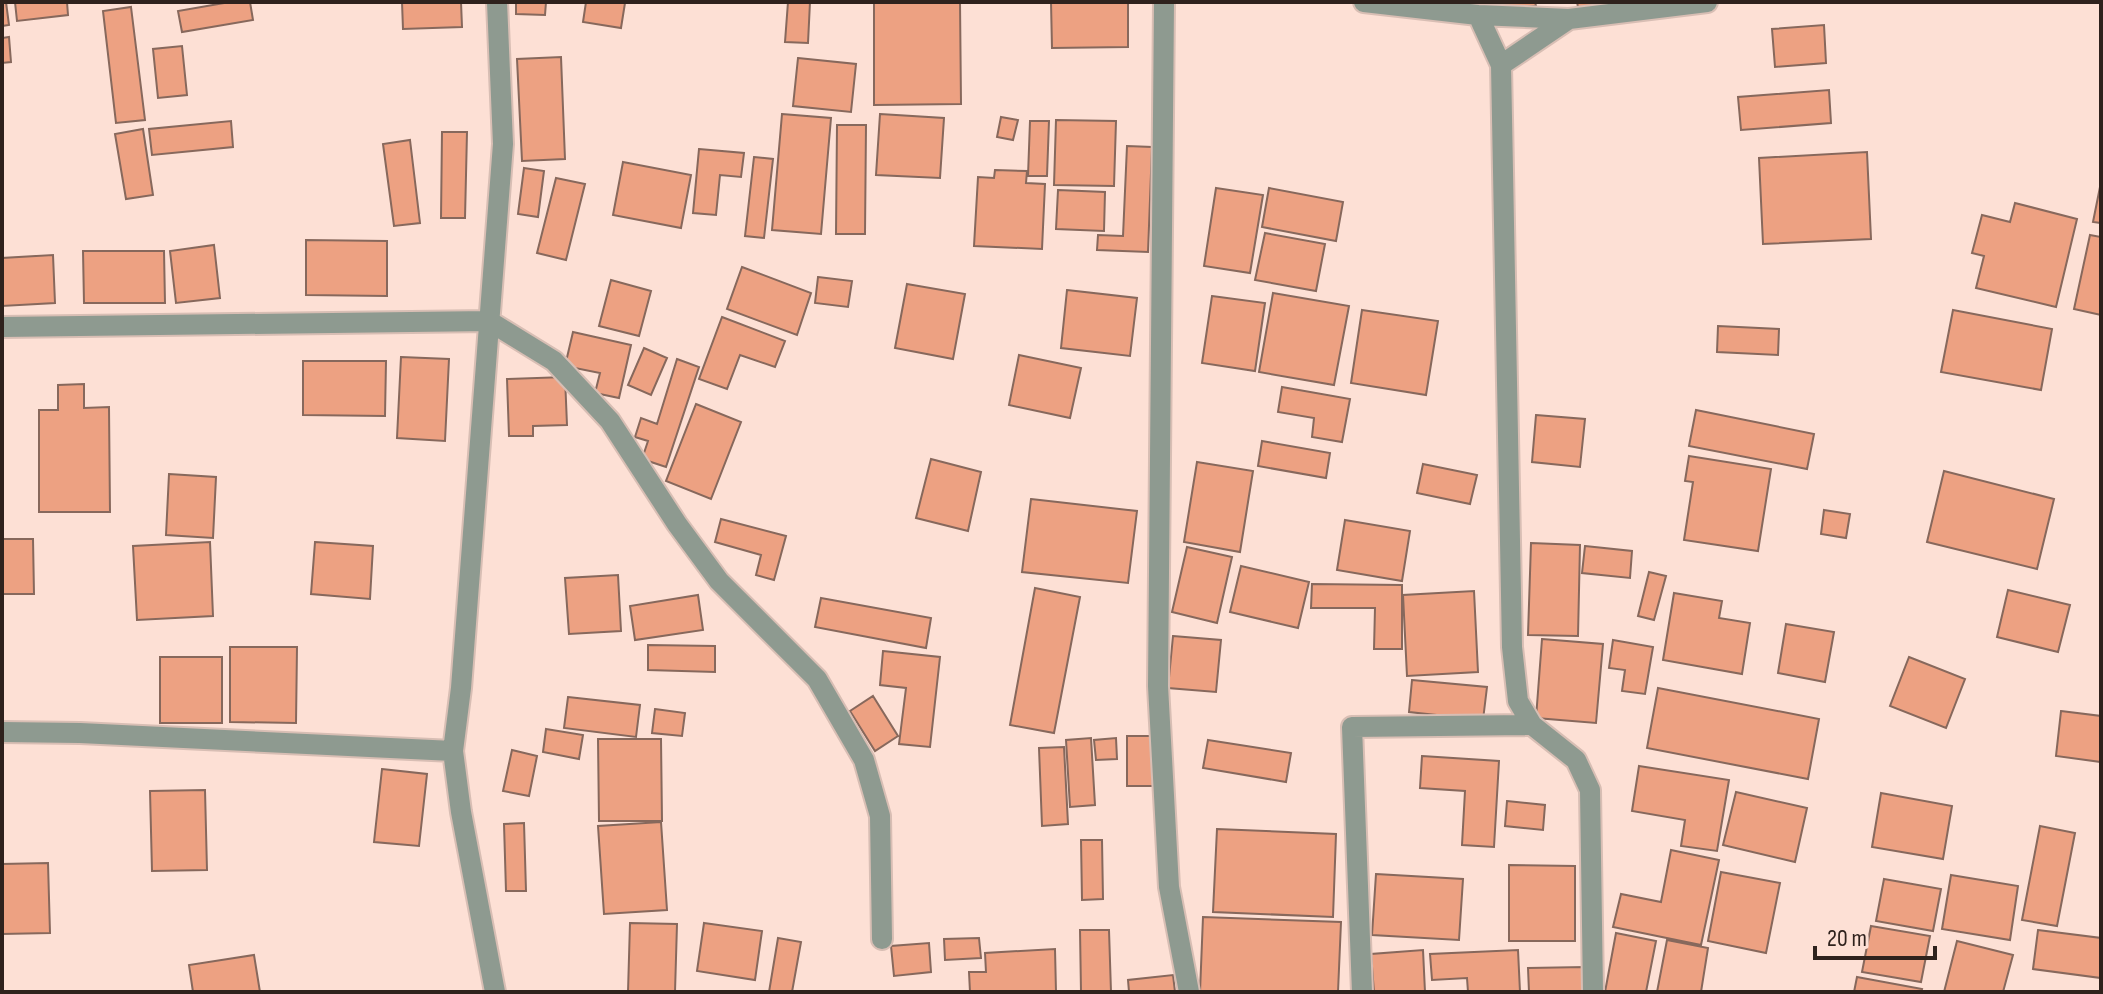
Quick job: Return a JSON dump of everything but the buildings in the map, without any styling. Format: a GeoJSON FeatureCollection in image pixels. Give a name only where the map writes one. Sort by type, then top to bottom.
{"type":"FeatureCollection","features":[{"type":"Feature","properties":{"kind":"street"},"geometry":{"type":"LineString","coordinates":[[495,992],[461,812],[453,751],[461,688],[503,144],[497,2]]}},
{"type":"Feature","properties":{"kind":"street"},"geometry":{"type":"LineString","coordinates":[[1164,2],[1158,686],[1169,887],[1189,992]]}},
{"type":"Feature","properties":{"kind":"street"},"geometry":{"type":"LineString","coordinates":[[1371,2],[1478,15],[1569,19],[1707,2]]}},
{"type":"Feature","properties":{"kind":"street"},"geometry":{"type":"LineString","coordinates":[[1478,15],[1501,65],[1512,647],[1518,701],[1532,725],[1576,760],[1590,790],[1593,992]]}},
{"type":"Feature","properties":{"kind":"street"},"geometry":{"type":"LineString","coordinates":[[1501,65],[1569,19]]}},
{"type":"Feature","properties":{"kind":"street"},"geometry":{"type":"LineString","coordinates":[[2,327],[489,321],[554,361],[610,421],[677,524],[719,581],[817,679],[864,760],[880,816],[882,939]]}},
{"type":"Feature","properties":{"kind":"street"},"geometry":{"type":"LineString","coordinates":[[1362,992],[1352,727],[1532,725]]}},
{"type":"Feature","properties":{"kind":"street"},"geometry":{"type":"LineString","coordinates":[[2,732],[453,751]]}}]}
